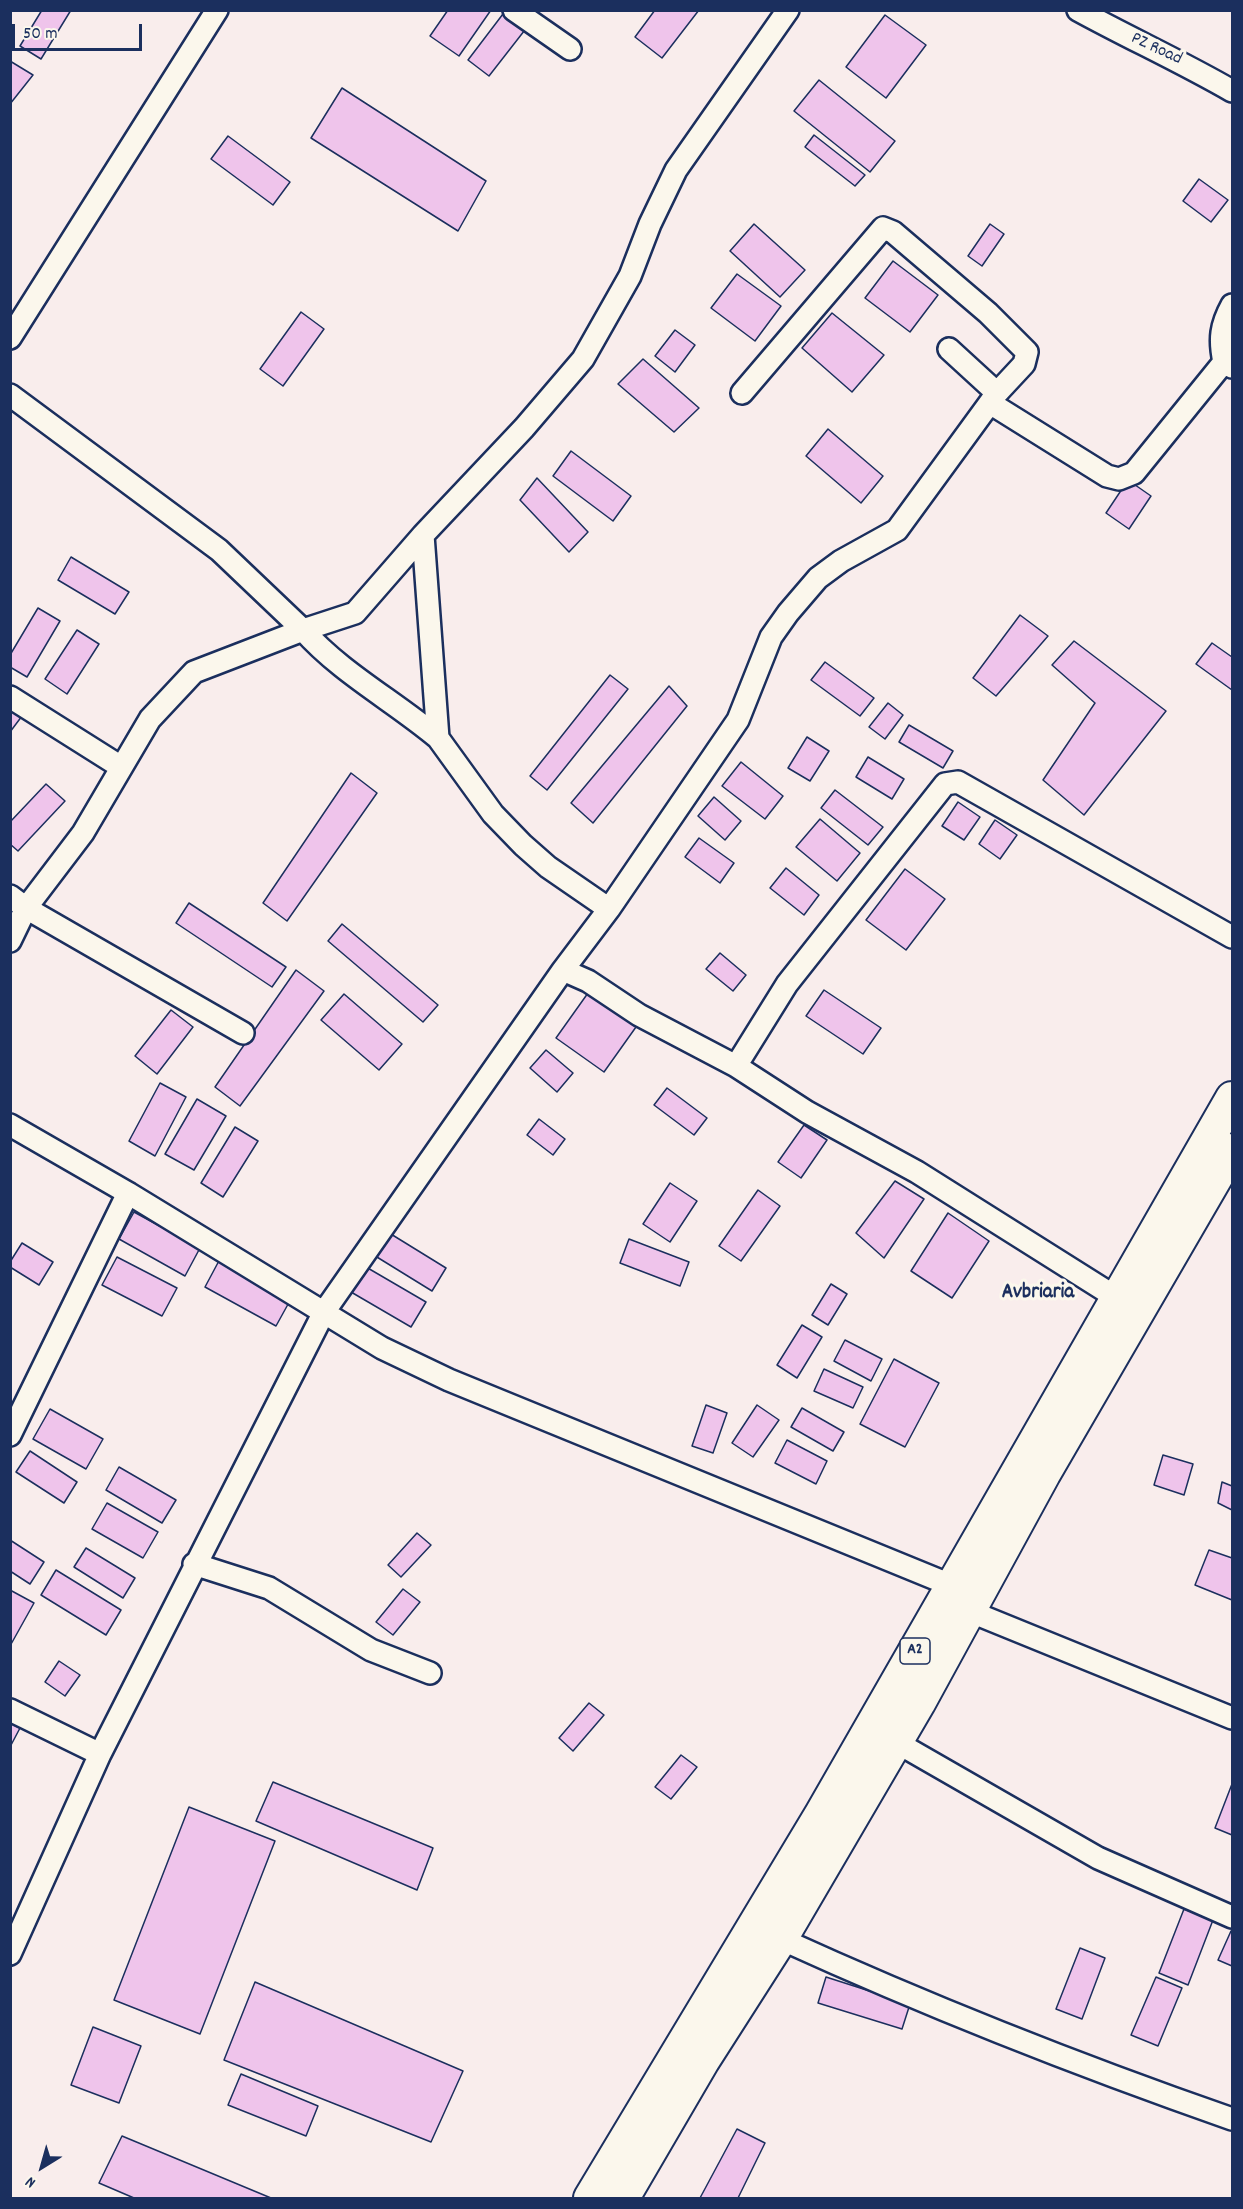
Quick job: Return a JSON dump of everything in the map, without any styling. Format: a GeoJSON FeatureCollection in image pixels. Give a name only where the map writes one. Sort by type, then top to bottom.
{"type":"FeatureCollection","features":[{"type":"Feature","properties":{"kind":"highway","name":"A2"},"geometry":{"type":"LineString","coordinates":[[623,2199],[703,2061],[781,1940],[896,1742],[961,1598],[1117,1298],[1233,1098]]}},
{"type":"Feature","properties":{"kind":"highway","name":"A2"},"geometry":{"type":"LineString","coordinates":[[590,2199],[778,1887],[961,1598],[1044,1474],[1233,1150]]}},
{"type":"Feature","properties":{"kind":"street"},"geometry":{"type":"LineString","coordinates":[[10,338],[217,10]]}},
{"type":"Feature","properties":{"kind":"street"},"geometry":{"type":"LineString","coordinates":[[514,10],[570,49]]}},
{"type":"Feature","properties":{"kind":"street"},"geometry":{"type":"LineString","coordinates":[[10,941],[18,902],[83,833],[150,719],[195,672],[303,630],[355,613],[423,535],[524,428],[583,359],[630,276],[650,224],[676,170],[788,10]]}},
{"type":"Feature","properties":{"kind":"street","name":"PZ Road"},"geometry":{"type":"LineString","coordinates":[[1078,10],[1130,39],[1175,58],[1232,91]]}},
{"type":"Feature","properties":{"kind":"street"},"geometry":{"type":"LineString","coordinates":[[10,1954],[100,1754],[194,1564],[324,1312],[563,970],[609,909],[738,720],[771,637],[788,613],[819,578],[841,561],[897,530],[994,398],[1024,364],[1028,356],[1025,348],[988,313],[892,232],[884,228],[741,393]]}},
{"type":"Feature","properties":{"kind":"street"},"geometry":{"type":"LineString","coordinates":[[949,349],[994,398],[1107,476],[1119,479],[1134,473],[1228,364],[1220,339],[1224,320],[1233,305]]}},
{"type":"Feature","properties":{"kind":"street"},"geometry":{"type":"LineString","coordinates":[[10,395],[219,550],[340,665],[404,710],[438,738],[494,814],[523,845],[548,867],[609,909]]}},
{"type":"Feature","properties":{"kind":"street"},"geometry":{"type":"LineString","coordinates":[[423,535],[438,738]]}},
{"type":"Feature","properties":{"kind":"street"},"geometry":{"type":"LineString","coordinates":[[10,697],[121,767]]}},
{"type":"Feature","properties":{"kind":"street"},"geometry":{"type":"LineString","coordinates":[[736,1066],[787,984],[945,783],[958,782],[1233,938]]}},
{"type":"Feature","properties":{"kind":"street"},"geometry":{"type":"LineString","coordinates":[[18,902],[243,1033]]}},
{"type":"Feature","properties":{"kind":"street"},"geometry":{"type":"LineString","coordinates":[[563,970],[588,981],[639,1015],[736,1066],[807,1112],[917,1172],[1117,1298]]}},
{"type":"Feature","properties":{"kind":"street"},"geometry":{"type":"LineString","coordinates":[[10,1125],[128,1192],[382,1348],[448,1380],[961,1598],[1233,1718]]}},
{"type":"Feature","properties":{"kind":"street"},"geometry":{"type":"LineString","coordinates":[[10,1435],[128,1192]]}},
{"type":"Feature","properties":{"kind":"street"},"geometry":{"type":"LineString","coordinates":[[194,1564],[269,1588],[371,1650],[430,1672]]}},
{"type":"Feature","properties":{"kind":"street"},"geometry":{"type":"LineString","coordinates":[[10,1710],[100,1754]]}},
{"type":"Feature","properties":{"kind":"street"},"geometry":{"type":"LineString","coordinates":[[896,1742],[1098,1858],[1233,1917]]}},
{"type":"Feature","properties":{"kind":"street"},"geometry":{"type":"LineString","coordinates":[[781,1940],[1006,2034],[1148,2090],[1233,2120]]}},
{"type":"Feature","properties":{"kind":"building"},"geometry":{"type":"Polygon","coordinates":[[[42,10],[71,10],[41,59],[20,46],[42,10]]]}},
{"type":"Feature","properties":{"kind":"building"},"geometry":{"type":"Polygon","coordinates":[[[448,10],[491,10],[459,56],[430,36],[448,10]]]}},
{"type":"Feature","properties":{"kind":"building"},"geometry":{"type":"Polygon","coordinates":[[[506,10],[528,26],[489,76],[468,60],[506,10]]]}},
{"type":"Feature","properties":{"kind":"building"},"geometry":{"type":"Polygon","coordinates":[[[655,10],[699,10],[662,58],[635,37],[655,10]]]}},
{"type":"Feature","properties":{"kind":"building"},"geometry":{"type":"Polygon","coordinates":[[[885,15],[926,45],[886,98],[846,67],[885,15]]]}},
{"type":"Feature","properties":{"kind":"building"},"geometry":{"type":"Polygon","coordinates":[[[10,61],[33,75],[10,104],[10,61]]]}},
{"type":"Feature","properties":{"kind":"building"},"geometry":{"type":"Polygon","coordinates":[[[819,80],[895,141],[870,172],[794,111],[819,80]]]}},
{"type":"Feature","properties":{"kind":"building"},"geometry":{"type":"Polygon","coordinates":[[[342,88],[486,181],[458,231],[311,138],[342,88]]]}},
{"type":"Feature","properties":{"kind":"building"},"geometry":{"type":"Polygon","coordinates":[[[814,135],[865,175],[855,186],[805,147],[814,135]]]}},
{"type":"Feature","properties":{"kind":"building"},"geometry":{"type":"Polygon","coordinates":[[[228,136],[290,182],[273,205],[211,159],[228,136]]]}},
{"type":"Feature","properties":{"kind":"building"},"geometry":{"type":"Polygon","coordinates":[[[1199,179],[1228,200],[1211,222],[1183,201],[1199,179]]]}},
{"type":"Feature","properties":{"kind":"building"},"geometry":{"type":"Polygon","coordinates":[[[754,224],[805,270],[780,297],[730,251],[754,224]]]}},
{"type":"Feature","properties":{"kind":"building"},"geometry":{"type":"Polygon","coordinates":[[[990,224],[1004,234],[982,266],[968,256],[990,224]]]}},
{"type":"Feature","properties":{"kind":"building"},"geometry":{"type":"Polygon","coordinates":[[[893,261],[938,295],[910,332],[865,298],[893,261]]]}},
{"type":"Feature","properties":{"kind":"building"},"geometry":{"type":"Polygon","coordinates":[[[737,274],[781,306],[755,341],[711,308],[737,274]]]}},
{"type":"Feature","properties":{"kind":"building"},"geometry":{"type":"Polygon","coordinates":[[[301,312],[324,329],[283,386],[260,369],[301,312]]]}},
{"type":"Feature","properties":{"kind":"building"},"geometry":{"type":"Polygon","coordinates":[[[832,313],[884,355],[852,392],[802,348],[832,313]]]}},
{"type":"Feature","properties":{"kind":"building"},"geometry":{"type":"Polygon","coordinates":[[[675,330],[695,345],[675,372],[655,356],[675,330]]]}},
{"type":"Feature","properties":{"kind":"building"},"geometry":{"type":"Polygon","coordinates":[[[643,359],[699,408],[674,432],[618,384],[643,359]]]}},
{"type":"Feature","properties":{"kind":"building"},"geometry":{"type":"Polygon","coordinates":[[[828,429],[883,476],[861,503],[806,456],[828,429]]]}},
{"type":"Feature","properties":{"kind":"building"},"geometry":{"type":"Polygon","coordinates":[[[571,451],[631,496],[613,521],[553,476],[571,451]]]}},
{"type":"Feature","properties":{"kind":"building"},"geometry":{"type":"Polygon","coordinates":[[[537,478],[588,532],[569,552],[520,500],[537,478]]]}},
{"type":"Feature","properties":{"kind":"building"},"geometry":{"type":"Polygon","coordinates":[[[1128,480],[1151,496],[1129,529],[1106,513],[1128,480]]]}},
{"type":"Feature","properties":{"kind":"building"},"geometry":{"type":"Polygon","coordinates":[[[71,557],[129,592],[115,614],[58,580],[71,557]]]}},
{"type":"Feature","properties":{"kind":"building"},"geometry":{"type":"Polygon","coordinates":[[[38,608],[60,621],[27,677],[10,667],[10,655],[38,608]]]}},
{"type":"Feature","properties":{"kind":"building"},"geometry":{"type":"Polygon","coordinates":[[[1020,615],[1048,636],[996,696],[973,678],[1020,615]]]}},
{"type":"Feature","properties":{"kind":"building"},"geometry":{"type":"Polygon","coordinates":[[[77,630],[99,644],[67,694],[45,679],[77,630]]]}},
{"type":"Feature","properties":{"kind":"building"},"geometry":{"type":"Polygon","coordinates":[[[1074,641],[1166,711],[1084,815],[1043,780],[1095,703],[1052,665],[1074,641]]]}},
{"type":"Feature","properties":{"kind":"building"},"geometry":{"type":"Polygon","coordinates":[[[1212,643],[1232,657],[1232,690],[1196,664],[1212,643]]]}},
{"type":"Feature","properties":{"kind":"building"},"geometry":{"type":"Polygon","coordinates":[[[825,662],[874,698],[860,716],[811,680],[825,662]]]}},
{"type":"Feature","properties":{"kind":"building"},"geometry":{"type":"Polygon","coordinates":[[[610,675],[628,689],[547,790],[530,776],[610,675]]]}},
{"type":"Feature","properties":{"kind":"building"},"geometry":{"type":"Polygon","coordinates":[[[669,686],[687,706],[593,823],[571,803],[669,686]]]}},
{"type":"Feature","properties":{"kind":"building"},"geometry":{"type":"Polygon","coordinates":[[[10,697],[28,708],[10,732],[10,697]]]}},
{"type":"Feature","properties":{"kind":"building"},"geometry":{"type":"Polygon","coordinates":[[[888,703],[903,715],[885,739],[869,727],[888,703]]]}},
{"type":"Feature","properties":{"kind":"building"},"geometry":{"type":"Polygon","coordinates":[[[909,725],[953,751],[943,768],[899,742],[909,725]]]}},
{"type":"Feature","properties":{"kind":"building"},"geometry":{"type":"Polygon","coordinates":[[[807,737],[829,751],[810,781],[788,768],[807,737]]]}},
{"type":"Feature","properties":{"kind":"building"},"geometry":{"type":"Polygon","coordinates":[[[868,757],[904,779],[892,799],[856,777],[868,757]]]}},
{"type":"Feature","properties":{"kind":"building"},"geometry":{"type":"Polygon","coordinates":[[[741,762],[783,796],[765,819],[722,786],[741,762]]]}},
{"type":"Feature","properties":{"kind":"building"},"geometry":{"type":"Polygon","coordinates":[[[351,773],[377,793],[287,921],[263,903],[351,773]]]}},
{"type":"Feature","properties":{"kind":"building"},"geometry":{"type":"Polygon","coordinates":[[[46,784],[65,801],[18,851],[10,844],[10,822],[46,784]]]}},
{"type":"Feature","properties":{"kind":"building"},"geometry":{"type":"Polygon","coordinates":[[[835,790],[883,827],[868,845],[821,808],[835,790]]]}},
{"type":"Feature","properties":{"kind":"building"},"geometry":{"type":"Polygon","coordinates":[[[714,797],[741,821],[725,840],[698,816],[714,797]]]}},
{"type":"Feature","properties":{"kind":"building"},"geometry":{"type":"Polygon","coordinates":[[[958,802],[980,817],[964,840],[942,826],[958,802]]]}},
{"type":"Feature","properties":{"kind":"building"},"geometry":{"type":"Polygon","coordinates":[[[820,819],[860,853],[837,881],[796,847],[820,819]]]}},
{"type":"Feature","properties":{"kind":"building"},"geometry":{"type":"Polygon","coordinates":[[[995,820],[1017,835],[1000,859],[979,844],[995,820]]]}},
{"type":"Feature","properties":{"kind":"building"},"geometry":{"type":"Polygon","coordinates":[[[699,838],[734,863],[720,883],[685,857],[699,838]]]}},
{"type":"Feature","properties":{"kind":"building"},"geometry":{"type":"Polygon","coordinates":[[[786,868],[819,895],[804,915],[770,888],[786,868]]]}},
{"type":"Feature","properties":{"kind":"building"},"geometry":{"type":"Polygon","coordinates":[[[905,869],[945,899],[906,950],[866,920],[905,869]]]}},
{"type":"Feature","properties":{"kind":"building"},"geometry":{"type":"Polygon","coordinates":[[[189,903],[286,967],[272,987],[176,923],[189,903]]]}},
{"type":"Feature","properties":{"kind":"building"},"geometry":{"type":"Polygon","coordinates":[[[342,924],[438,1005],[423,1022],[328,941],[342,924]]]}},
{"type":"Feature","properties":{"kind":"building"},"geometry":{"type":"Polygon","coordinates":[[[720,953],[746,975],[733,991],[706,969],[720,953]]]}},
{"type":"Feature","properties":{"kind":"building"},"geometry":{"type":"Polygon","coordinates":[[[296,970],[324,991],[240,1106],[215,1087],[296,970]]]}},
{"type":"Feature","properties":{"kind":"building"},"geometry":{"type":"Polygon","coordinates":[[[824,990],[881,1028],[863,1054],[806,1016],[824,990]]]}},
{"type":"Feature","properties":{"kind":"building"},"geometry":{"type":"Polygon","coordinates":[[[588,993],[636,1027],[604,1072],[556,1038],[588,993]]]}},
{"type":"Feature","properties":{"kind":"building"},"geometry":{"type":"Polygon","coordinates":[[[344,994],[402,1044],[379,1070],[321,1020],[344,994]]]}},
{"type":"Feature","properties":{"kind":"building"},"geometry":{"type":"Polygon","coordinates":[[[171,1010],[193,1027],[157,1074],[135,1056],[171,1010]]]}},
{"type":"Feature","properties":{"kind":"building"},"geometry":{"type":"Polygon","coordinates":[[[546,1050],[573,1073],[557,1092],[530,1068],[546,1050]]]}},
{"type":"Feature","properties":{"kind":"building"},"geometry":{"type":"Polygon","coordinates":[[[160,1083],[186,1097],[155,1156],[129,1141],[160,1083]]]}},
{"type":"Feature","properties":{"kind":"building"},"geometry":{"type":"Polygon","coordinates":[[[667,1088],[707,1118],[694,1135],[654,1105],[667,1088]]]}},
{"type":"Feature","properties":{"kind":"building"},"geometry":{"type":"Polygon","coordinates":[[[197,1099],[226,1116],[194,1170],[165,1154],[197,1099]]]}},
{"type":"Feature","properties":{"kind":"building"},"geometry":{"type":"Polygon","coordinates":[[[539,1119],[565,1139],[553,1155],[527,1135],[539,1119]]]}},
{"type":"Feature","properties":{"kind":"building"},"geometry":{"type":"Polygon","coordinates":[[[804,1125],[827,1140],[801,1178],[778,1162],[804,1125]]]}},
{"type":"Feature","properties":{"kind":"building"},"geometry":{"type":"Polygon","coordinates":[[[235,1127],[258,1141],[223,1197],[201,1183],[235,1127]]]}},
{"type":"Feature","properties":{"kind":"building"},"geometry":{"type":"Polygon","coordinates":[[[895,1181],[924,1199],[884,1258],[856,1233],[895,1181]]]}},
{"type":"Feature","properties":{"kind":"building"},"geometry":{"type":"Polygon","coordinates":[[[670,1183],[697,1201],[670,1242],[643,1224],[670,1183]]]}},
{"type":"Feature","properties":{"kind":"building"},"geometry":{"type":"Polygon","coordinates":[[[758,1190],[780,1206],[741,1261],[719,1246],[758,1190]]]}},
{"type":"Feature","properties":{"kind":"building"},"geometry":{"type":"Polygon","coordinates":[[[134,1212],[200,1248],[185,1276],[119,1239],[134,1212]]]}},
{"type":"Feature","properties":{"kind":"building"},"geometry":{"type":"Polygon","coordinates":[[[948,1213],[989,1241],[952,1298],[911,1271],[948,1213]]]}},
{"type":"Feature","properties":{"kind":"building"},"geometry":{"type":"Polygon","coordinates":[[[386,1231],[446,1268],[432,1291],[372,1254],[386,1231]]]}},
{"type":"Feature","properties":{"kind":"building"},"geometry":{"type":"Polygon","coordinates":[[[629,1239],[689,1262],[680,1286],[620,1263],[629,1239]]]}},
{"type":"Feature","properties":{"kind":"building"},"geometry":{"type":"Polygon","coordinates":[[[22,1243],[53,1262],[39,1285],[10,1267],[10,1262],[22,1243]]]}},
{"type":"Feature","properties":{"kind":"building"},"geometry":{"type":"Polygon","coordinates":[[[117,1257],[177,1288],[162,1316],[102,1285],[117,1257]]]}},
{"type":"Feature","properties":{"kind":"building"},"geometry":{"type":"Polygon","coordinates":[[[221,1257],[292,1297],[276,1326],[205,1287],[221,1257]]]}},
{"type":"Feature","properties":{"kind":"building"},"geometry":{"type":"Polygon","coordinates":[[[366,1267],[426,1302],[411,1327],[351,1292],[366,1267]]]}},
{"type":"Feature","properties":{"kind":"building"},"geometry":{"type":"Polygon","coordinates":[[[831,1284],[847,1294],[828,1325],[812,1315],[831,1284]]]}},
{"type":"Feature","properties":{"kind":"building"},"geometry":{"type":"Polygon","coordinates":[[[802,1325],[822,1337],[797,1378],[777,1365],[802,1325]]]}},
{"type":"Feature","properties":{"kind":"building"},"geometry":{"type":"Polygon","coordinates":[[[845,1340],[882,1359],[871,1381],[834,1361],[845,1340]]]}},
{"type":"Feature","properties":{"kind":"building"},"geometry":{"type":"Polygon","coordinates":[[[894,1359],[939,1383],[905,1447],[860,1424],[894,1359]]]}},
{"type":"Feature","properties":{"kind":"building"},"geometry":{"type":"Polygon","coordinates":[[[824,1369],[863,1387],[853,1408],[814,1391],[824,1369]]]}},
{"type":"Feature","properties":{"kind":"building"},"geometry":{"type":"Polygon","coordinates":[[[706,1405],[727,1413],[713,1453],[692,1446],[706,1405]]]}},
{"type":"Feature","properties":{"kind":"building"},"geometry":{"type":"Polygon","coordinates":[[[757,1405],[779,1420],[753,1457],[732,1443],[757,1405]]]}},
{"type":"Feature","properties":{"kind":"building"},"geometry":{"type":"Polygon","coordinates":[[[802,1408],[844,1432],[833,1451],[791,1427],[802,1408]]]}},
{"type":"Feature","properties":{"kind":"building"},"geometry":{"type":"Polygon","coordinates":[[[50,1409],[103,1439],[86,1469],[33,1439],[50,1409]]]}},
{"type":"Feature","properties":{"kind":"building"},"geometry":{"type":"Polygon","coordinates":[[[787,1440],[827,1461],[816,1484],[775,1463],[787,1440]]]}},
{"type":"Feature","properties":{"kind":"building"},"geometry":{"type":"Polygon","coordinates":[[[30,1451],[77,1482],[64,1503],[16,1472],[30,1451]]]}},
{"type":"Feature","properties":{"kind":"building"},"geometry":{"type":"Polygon","coordinates":[[[1163,1455],[1193,1464],[1184,1495],[1154,1485],[1163,1455]]]}},
{"type":"Feature","properties":{"kind":"building"},"geometry":{"type":"Polygon","coordinates":[[[119,1467],[176,1500],[162,1523],[106,1490],[119,1467]]]}},
{"type":"Feature","properties":{"kind":"building"},"geometry":{"type":"Polygon","coordinates":[[[1222,1482],[1232,1486],[1232,1510],[1218,1503],[1222,1482]]]}},
{"type":"Feature","properties":{"kind":"building"},"geometry":{"type":"Polygon","coordinates":[[[107,1503],[158,1532],[143,1558],[92,1529],[107,1503]]]}},
{"type":"Feature","properties":{"kind":"building"},"geometry":{"type":"Polygon","coordinates":[[[417,1533],[431,1545],[401,1577],[388,1565],[417,1533]]]}},
{"type":"Feature","properties":{"kind":"building"},"geometry":{"type":"Polygon","coordinates":[[[10,1540],[44,1562],[30,1584],[10,1571],[10,1540]]]}},
{"type":"Feature","properties":{"kind":"building"},"geometry":{"type":"Polygon","coordinates":[[[86,1548],[135,1578],[123,1598],[74,1567],[86,1548]]]}},
{"type":"Feature","properties":{"kind":"building"},"geometry":{"type":"Polygon","coordinates":[[[1209,1550],[1232,1558],[1232,1600],[1195,1585],[1209,1550]]]}},
{"type":"Feature","properties":{"kind":"building"},"geometry":{"type":"Polygon","coordinates":[[[56,1570],[121,1610],[106,1635],[41,1595],[56,1570]]]}},
{"type":"Feature","properties":{"kind":"building"},"geometry":{"type":"Polygon","coordinates":[[[403,1589],[420,1602],[393,1635],[376,1622],[403,1589]]]}},
{"type":"Feature","properties":{"kind":"building"},"geometry":{"type":"Polygon","coordinates":[[[10,1590],[34,1603],[10,1646],[10,1590]]]}},
{"type":"Feature","properties":{"kind":"building"},"geometry":{"type":"Polygon","coordinates":[[[59,1661],[80,1675],[65,1696],[45,1682],[59,1661]]]}},
{"type":"Feature","properties":{"kind":"building"},"geometry":{"type":"Polygon","coordinates":[[[589,1703],[604,1715],[573,1751],[559,1738],[589,1703]]]}},
{"type":"Feature","properties":{"kind":"building"},"geometry":{"type":"Polygon","coordinates":[[[10,1723],[20,1728],[10,1747],[10,1723]]]}},
{"type":"Feature","properties":{"kind":"building"},"geometry":{"type":"Polygon","coordinates":[[[681,1755],[697,1767],[671,1799],[655,1787],[681,1755]]]}},
{"type":"Feature","properties":{"kind":"building"},"geometry":{"type":"Polygon","coordinates":[[[273,1782],[433,1848],[417,1890],[256,1821],[273,1782]]]}},
{"type":"Feature","properties":{"kind":"building"},"geometry":{"type":"Polygon","coordinates":[[[1232,1784],[1232,1835],[1215,1828],[1232,1784]]]}},
{"type":"Feature","properties":{"kind":"building"},"geometry":{"type":"Polygon","coordinates":[[[189,1807],[275,1841],[200,2034],[114,2000],[189,1807]]]}},
{"type":"Feature","properties":{"kind":"building"},"geometry":{"type":"Polygon","coordinates":[[[1184,1909],[1213,1920],[1188,1985],[1159,1973],[1184,1909]]]}},
{"type":"Feature","properties":{"kind":"building"},"geometry":{"type":"Polygon","coordinates":[[[1232,1932],[1232,1966],[1218,1960],[1232,1932]]]}},
{"type":"Feature","properties":{"kind":"building"},"geometry":{"type":"Polygon","coordinates":[[[1080,1948],[1105,1958],[1082,2019],[1056,2009],[1080,1948]]]}},
{"type":"Feature","properties":{"kind":"building"},"geometry":{"type":"Polygon","coordinates":[[[826,1977],[910,2004],[902,2029],[818,2003],[826,1977]]]}},
{"type":"Feature","properties":{"kind":"building"},"geometry":{"type":"Polygon","coordinates":[[[1156,1977],[1182,1988],[1158,2046],[1131,2035],[1156,1977]]]}},
{"type":"Feature","properties":{"kind":"building"},"geometry":{"type":"Polygon","coordinates":[[[255,1982],[463,2071],[431,2142],[224,2060],[255,1982]]]}},
{"type":"Feature","properties":{"kind":"building"},"geometry":{"type":"Polygon","coordinates":[[[93,2027],[141,2046],[119,2103],[71,2085],[93,2027]]]}},
{"type":"Feature","properties":{"kind":"building"},"geometry":{"type":"Polygon","coordinates":[[[241,2074],[318,2106],[306,2136],[228,2105],[241,2074]]]}},
{"type":"Feature","properties":{"kind":"building"},"geometry":{"type":"Polygon","coordinates":[[[737,2129],[765,2143],[738,2198],[700,2198],[737,2129]]]}},
{"type":"Feature","properties":{"kind":"building"},"geometry":{"type":"Polygon","coordinates":[[[122,2136],[271,2198],[134,2198],[99,2183],[122,2136]]]}},
{"type":"Feature","properties":{"kind":"district","name":"Avbriaria"},"geometry":{"type":"Point","coordinates":[1038,1294]}}]}
